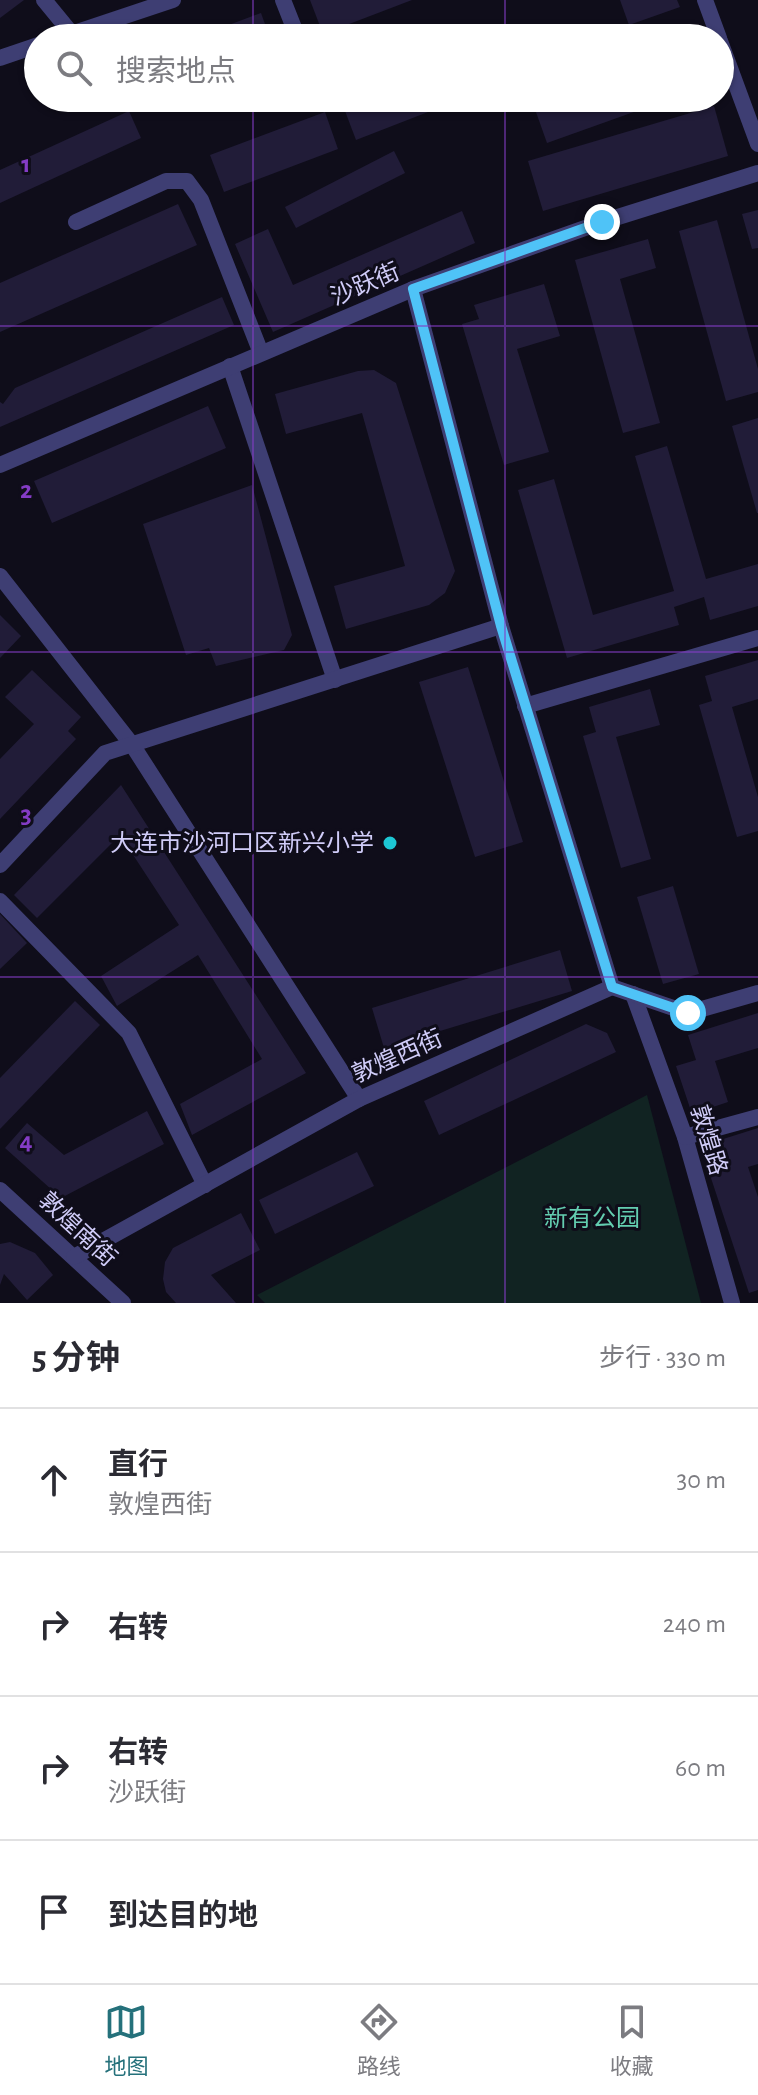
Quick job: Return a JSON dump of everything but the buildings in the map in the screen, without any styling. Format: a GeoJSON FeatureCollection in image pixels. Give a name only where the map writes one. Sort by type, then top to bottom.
{"type":"FeatureCollection","features":[{"type":"Feature","properties":{"kind":"street"},"geometry":{"type":"LineString","coordinates":[[44,0],[58,24]]}},
{"type":"Feature","properties":{"kind":"street"},"geometry":{"type":"LineString","coordinates":[[101,24],[173,0]]}},
{"type":"Feature","properties":{"kind":"street"},"geometry":{"type":"LineString","coordinates":[[283,0],[292,24]]}},
{"type":"Feature","properties":{"kind":"street"},"geometry":{"type":"LineString","coordinates":[[705,0],[713,24]]}},
{"type":"Feature","properties":{"kind":"street"},"geometry":{"type":"LineString","coordinates":[[0,58],[24,50]]}},
{"type":"Feature","properties":{"kind":"street"},"geometry":{"type":"LineString","coordinates":[[734,80],[758,144]]}},
{"type":"Feature","properties":{"kind":"street","name":"沙跃街"},"geometry":{"type":"LineString","coordinates":[[0,465],[413,289],[602,222],[758,173]]}},
{"type":"Feature","properties":{"kind":"street"},"geometry":{"type":"LineString","coordinates":[[76,222],[166,181],[187,181],[201,200],[261,353]]}},
{"type":"Feature","properties":{"kind":"street"},"geometry":{"type":"LineString","coordinates":[[413,289],[501,626],[612,987],[688,1013],[758,993]]}},
{"type":"Feature","properties":{"kind":"street"},"geometry":{"type":"LineString","coordinates":[[230,366],[335,680]]}},
{"type":"Feature","properties":{"kind":"street"},"geometry":{"type":"LineString","coordinates":[[0,576],[133,746],[359,1099]]}},
{"type":"Feature","properties":{"kind":"street"},"geometry":{"type":"LineString","coordinates":[[0,865],[105,753],[501,626]]}},
{"type":"Feature","properties":{"kind":"street"},"geometry":{"type":"LineString","coordinates":[[525,706],[758,638]]}},
{"type":"Feature","properties":{"kind":"street"},"geometry":{"type":"LineString","coordinates":[[0,901],[129,1033],[205,1185]]}},
{"type":"Feature","properties":{"kind":"street","name":"敦煌西街"},"geometry":{"type":"LineString","coordinates":[[74,1257],[359,1099],[612,987]]}},
{"type":"Feature","properties":{"kind":"street","name":"敦煌路"},"geometry":{"type":"LineString","coordinates":[[633,994],[685,1137],[732,1303]]}},
{"type":"Feature","properties":{"kind":"street"},"geometry":{"type":"LineString","coordinates":[[685,1137],[758,1117]]}},
{"type":"Feature","properties":{"kind":"street","name":"敦煌南街"},"geometry":{"type":"LineString","coordinates":[[0,1190],[123,1303]]}},
{"type":"Feature","properties":{"kind":"green space","name":"新有公园"},"geometry":{"type":"Polygon","coordinates":[[[647,1095],[701,1303],[265,1303],[257,1295],[647,1095]]]}},
{"type":"Feature","properties":{"kind":"place","name":"大连市沙河口区新兴小学"},"geometry":{"type":"Point","coordinates":[390,843]}},
{"type":"Feature","properties":{"kind":"route"},"geometry":{"type":"LineString","coordinates":[[602,222],[413,289],[501,626],[612,987],[688,1013]]}}]}
